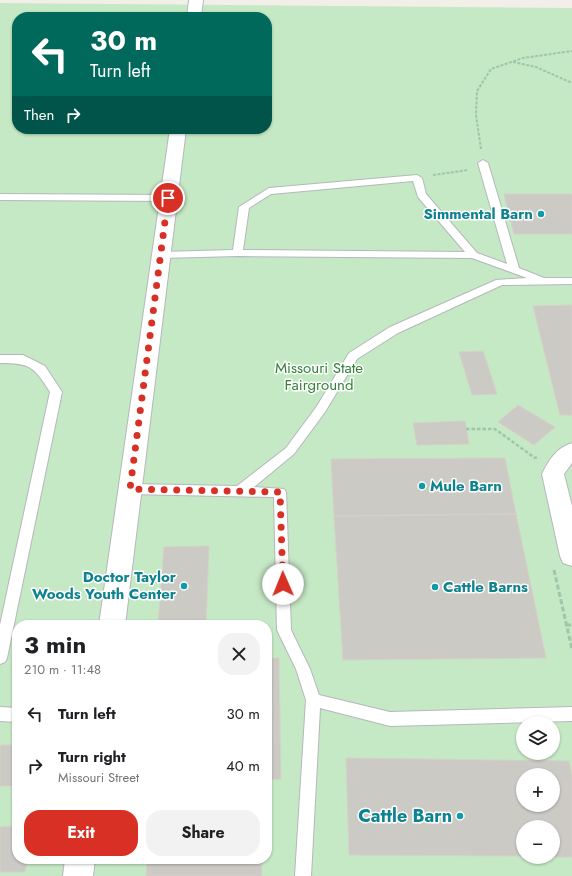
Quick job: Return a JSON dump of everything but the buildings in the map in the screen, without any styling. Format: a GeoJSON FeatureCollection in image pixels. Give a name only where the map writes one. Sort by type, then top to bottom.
{"type":"FeatureCollection","features":[{"type":"Feature","properties":{"kind":"street"},"geometry":{"type":"LineString","coordinates":[[195,12],[196,0]]}},
{"type":"Feature","properties":{"kind":"street"},"geometry":{"type":"LineString","coordinates":[[113,620],[177,134]]}},
{"type":"Feature","properties":{"kind":"street"},"geometry":{"type":"LineString","coordinates":[[572,451],[562,458],[553,474],[572,556]]}},
{"type":"Feature","properties":{"kind":"street"},"geometry":{"type":"LineString","coordinates":[[78,876],[79,864]]}},
{"type":"Feature","properties":{"kind":"lane"},"geometry":{"type":"LineString","coordinates":[[483,163],[514,270]]}},
{"type":"Feature","properties":{"kind":"lane"},"geometry":{"type":"LineString","coordinates":[[238,253],[244,207],[270,191],[417,178],[421,196],[472,255]]}},
{"type":"Feature","properties":{"kind":"lane"},"geometry":{"type":"LineString","coordinates":[[0,197],[168,198]]}},
{"type":"Feature","properties":{"kind":"lane"},"geometry":{"type":"LineString","coordinates":[[161,255],[238,253],[472,255],[546,281]]}},
{"type":"Feature","properties":{"kind":"lane"},"geometry":{"type":"LineString","coordinates":[[240,491],[290,451],[321,409],[353,356],[394,330],[500,282],[572,281]]}},
{"type":"Feature","properties":{"kind":"lane"},"geometry":{"type":"LineString","coordinates":[[0,359],[24,359],[42,369],[56,392],[0,658]]}},
{"type":"Feature","properties":{"kind":"lane"},"geometry":{"type":"LineString","coordinates":[[130,489],[280,492],[284,630],[303,669],[313,700],[303,876]]}},
{"type":"Feature","properties":{"kind":"lane"},"geometry":{"type":"LineString","coordinates":[[313,700],[390,719],[572,714]]}},
{"type":"Feature","properties":{"kind":"lane"},"geometry":{"type":"LineString","coordinates":[[0,714],[12,715]]}},
{"type":"Feature","properties":{"kind":"path"},"geometry":{"type":"LineString","coordinates":[[417,178],[479,168],[483,163],[476,115],[477,91],[491,69],[522,58],[572,51]]}},
{"type":"Feature","properties":{"kind":"path"},"geometry":{"type":"LineString","coordinates":[[510,62],[526,63],[572,83]]}},
{"type":"Feature","properties":{"kind":"path"},"geometry":{"type":"LineString","coordinates":[[466,429],[495,429],[535,458],[540,453]]}},
{"type":"Feature","properties":{"kind":"path"},"geometry":{"type":"LineString","coordinates":[[566,625],[572,625]]}},
{"type":"Feature","properties":{"kind":"green space","name":"Missouri State Fairground"},"geometry":{"type":"Polygon","coordinates":[[[0,3],[572,8],[572,876],[0,876],[0,3]]]}},
{"type":"Feature","properties":{"kind":"place","name":"Simmental Barn"},"geometry":{"type":"Point","coordinates":[541,214]}},
{"type":"Feature","properties":{"kind":"place","name":"Mule Barn"},"geometry":{"type":"Point","coordinates":[422,486]}},
{"type":"Feature","properties":{"kind":"place","name":"Doctor Taylor Woods Youth Center"},"geometry":{"type":"Point","coordinates":[184,586]}},
{"type":"Feature","properties":{"kind":"place","name":"Cattle Barns"},"geometry":{"type":"Point","coordinates":[435,587]}},
{"type":"Feature","properties":{"kind":"place","name":"Cattle Barn"},"geometry":{"type":"Point","coordinates":[460,816]}},
{"type":"Feature","properties":{"kind":"route"},"geometry":{"type":"LineString","coordinates":[[168,198],[130,489],[280,492],[283,584]]}}]}
